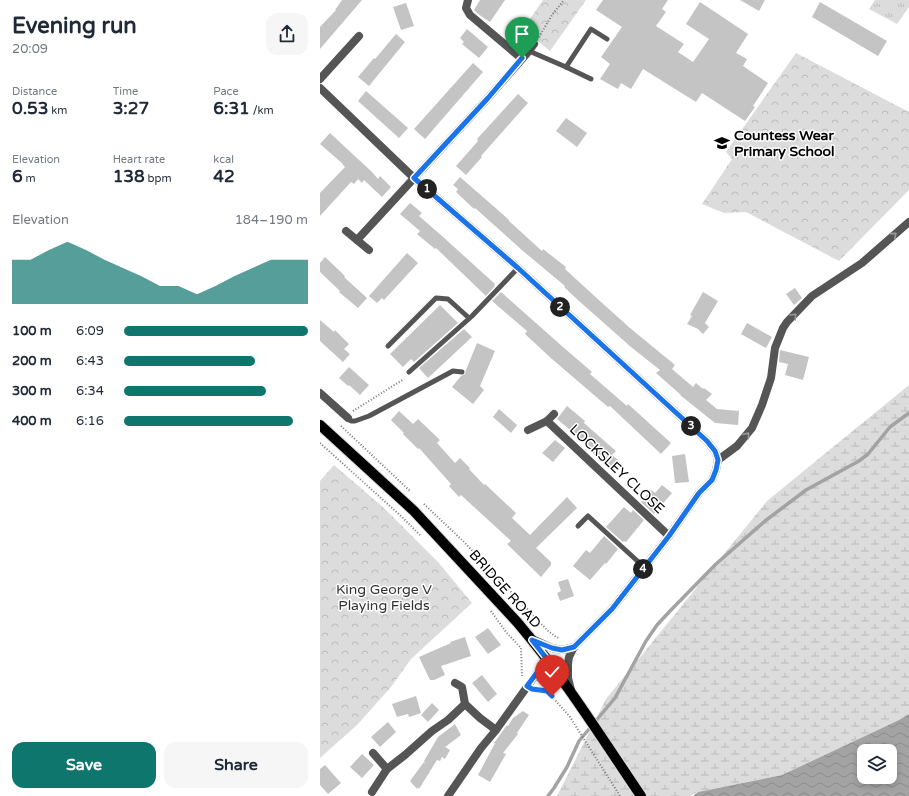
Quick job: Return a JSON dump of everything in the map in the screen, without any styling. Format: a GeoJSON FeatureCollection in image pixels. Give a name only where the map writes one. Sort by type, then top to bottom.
{"type":"FeatureCollection","features":[{"type":"Feature","properties":{"kind":"main road","name":"BRIDGE ROAD"},"geometry":{"type":"LineString","coordinates":[[320,425],[414,511],[517,622],[547,659],[573,695],[641,796]]}},
{"type":"Feature","properties":{"kind":"street"},"geometry":{"type":"LineString","coordinates":[[468,0],[466,8],[470,15],[522,58]]}},
{"type":"Feature","properties":{"kind":"street"},"geometry":{"type":"LineString","coordinates":[[320,78],[359,36]]}},
{"type":"Feature","properties":{"kind":"street"},"geometry":{"type":"LineString","coordinates":[[357,240],[532,48]]}},
{"type":"Feature","properties":{"kind":"street"},"geometry":{"type":"LineString","coordinates":[[320,88],[414,178],[518,268],[707,441],[715,451],[718,460],[712,480],[699,493],[669,536],[612,609],[574,647],[569,657],[568,664],[568,678],[573,695]]}},
{"type":"Feature","properties":{"kind":"street"},"geometry":{"type":"LineString","coordinates":[[718,460],[737,446],[752,428],[771,378],[775,348],[787,322],[812,296],[862,263],[909,222]]}},
{"type":"Feature","properties":{"kind":"street"},"geometry":{"type":"LineString","coordinates":[[346,231],[369,250]]}},
{"type":"Feature","properties":{"kind":"street"},"geometry":{"type":"LineString","coordinates":[[320,393],[346,416]]}},
{"type":"Feature","properties":{"kind":"street"},"geometry":{"type":"LineString","coordinates":[[528,430],[547,421],[554,414]]}},
{"type":"Feature","properties":{"kind":"street","name":"LOCKSLEY CLOSE"},"geometry":{"type":"LineString","coordinates":[[547,421],[669,536]]}},
{"type":"Feature","properties":{"kind":"street"},"geometry":{"type":"LineString","coordinates":[[532,640],[552,648],[562,650],[574,647]]}},
{"type":"Feature","properties":{"kind":"street"},"geometry":{"type":"LineString","coordinates":[[448,796],[480,748],[496,730],[547,659]]}},
{"type":"Feature","properties":{"kind":"street"},"geometry":{"type":"LineString","coordinates":[[455,683],[462,687],[465,704],[496,730]]}},
{"type":"Feature","properties":{"kind":"street"},"geometry":{"type":"LineString","coordinates":[[372,792],[386,769],[405,755],[432,731],[448,720],[465,704]]}},
{"type":"Feature","properties":{"kind":"street"},"geometry":{"type":"LineString","coordinates":[[373,753],[386,769]]}},
{"type":"Feature","properties":{"kind":"lane"},"geometry":{"type":"LineString","coordinates":[[566,67],[592,29],[607,39]]}},
{"type":"Feature","properties":{"kind":"lane"},"geometry":{"type":"LineString","coordinates":[[532,48],[591,79]]}},
{"type":"Feature","properties":{"kind":"lane"},"geometry":{"type":"LineString","coordinates":[[409,372],[469,318],[518,268]]}},
{"type":"Feature","properties":{"kind":"lane"},"geometry":{"type":"LineString","coordinates":[[388,346],[436,298],[448,299],[469,318]]}},
{"type":"Feature","properties":{"kind":"lane"},"geometry":{"type":"LineString","coordinates":[[346,416],[351,421],[355,421],[369,416],[453,371],[462,372]]}},
{"type":"Feature","properties":{"kind":"lane"},"geometry":{"type":"LineString","coordinates":[[578,526],[588,516],[644,568]]}},
{"type":"Feature","properties":{"kind":"path"},"geometry":{"type":"LineString","coordinates":[[532,48],[552,15],[564,0]]}},
{"type":"Feature","properties":{"kind":"path"},"geometry":{"type":"LineString","coordinates":[[346,416],[406,378],[409,372]]}},
{"type":"Feature","properties":{"kind":"path"},"geometry":{"type":"LineString","coordinates":[[320,443],[422,537]]}},
{"type":"Feature","properties":{"kind":"path"},"geometry":{"type":"LineString","coordinates":[[490,610],[506,632],[521,648],[522,681],[532,689],[547,691],[570,717],[620,796]]}},
{"type":"Feature","properties":{"kind":"path"},"geometry":{"type":"LineString","coordinates":[[528,610],[547,630],[560,639]]}},
{"type":"Feature","properties":{"kind":"green space"},"geometry":{"type":"Polygon","coordinates":[[[543,0],[586,0],[550,51],[523,29],[543,0]]]}},
{"type":"Feature","properties":{"kind":"green space"},"geometry":{"type":"Polygon","coordinates":[[[875,0],[909,0],[909,7],[897,24],[869,9],[875,0]]]}},
{"type":"Feature","properties":{"kind":"green space"},"geometry":{"type":"Polygon","coordinates":[[[796,53],[909,112],[909,190],[839,261],[746,212],[724,213],[702,204],[732,159],[726,152],[796,53]]]}},
{"type":"Feature","properties":{"kind":"green space"},"geometry":{"type":"Polygon","coordinates":[[[909,385],[909,714],[782,775],[698,792],[690,796],[557,796],[606,699],[767,501],[909,385]]]}},
{"type":"Feature","properties":{"kind":"green space","name":"King George V Playing Fields"},"geometry":{"type":"Polygon","coordinates":[[[334,465],[384,508],[438,562],[472,603],[411,659],[391,687],[358,724],[320,758],[320,481],[334,465]]]}},
{"type":"Feature","properties":{"kind":"water"},"geometry":{"type":"Polygon","coordinates":[[[909,714],[909,796],[693,796],[698,792],[782,775],[909,714]]]}},
{"type":"Feature","properties":{"kind":"building"},"geometry":{"type":"Polygon","coordinates":[[[342,0],[362,0],[320,49],[320,27],[336,10],[342,0]]]}},
{"type":"Feature","properties":{"kind":"building"},"geometry":{"type":"Polygon","coordinates":[[[480,0],[505,0],[490,22],[474,10],[480,0]]]}},
{"type":"Feature","properties":{"kind":"building"},"geometry":{"type":"Polygon","coordinates":[[[603,0],[668,0],[662,9],[666,12],[656,26],[684,44],[678,52],[693,62],[709,39],[686,24],[700,2],[748,34],[736,53],[747,59],[743,66],[768,83],[753,106],[755,107],[745,121],[702,93],[696,102],[643,69],[631,89],[621,83],[618,89],[600,79],[610,64],[601,57],[622,27],[596,10],[603,0]]]}},
{"type":"Feature","properties":{"kind":"building"},"geometry":{"type":"Polygon","coordinates":[[[740,0],[765,0],[759,11],[740,0]]]}},
{"type":"Feature","properties":{"kind":"building"},"geometry":{"type":"Polygon","coordinates":[[[820,2],[887,41],[878,56],[812,17],[820,2]]]}},
{"type":"Feature","properties":{"kind":"building"},"geometry":{"type":"Polygon","coordinates":[[[406,3],[414,26],[401,30],[393,7],[406,3]]]}},
{"type":"Feature","properties":{"kind":"building"},"geometry":{"type":"Polygon","coordinates":[[[467,29],[488,47],[479,58],[462,44],[464,42],[460,38],[467,29]]]}},
{"type":"Feature","properties":{"kind":"building"},"geometry":{"type":"Polygon","coordinates":[[[396,34],[405,42],[369,86],[358,77],[396,34]]]}},
{"type":"Feature","properties":{"kind":"building"},"geometry":{"type":"Polygon","coordinates":[[[473,63],[483,72],[425,139],[414,129],[473,63]]]}},
{"type":"Feature","properties":{"kind":"building"},"geometry":{"type":"Polygon","coordinates":[[[366,91],[408,128],[399,138],[358,101],[366,91]]]}},
{"type":"Feature","properties":{"kind":"building"},"geometry":{"type":"Polygon","coordinates":[[[518,94],[528,103],[466,175],[456,166],[478,141],[477,139],[518,94]]]}},
{"type":"Feature","properties":{"kind":"building"},"geometry":{"type":"Polygon","coordinates":[[[566,118],[587,133],[577,147],[556,131],[566,118]]]}},
{"type":"Feature","properties":{"kind":"building"},"geometry":{"type":"Polygon","coordinates":[[[330,133],[378,179],[380,176],[391,187],[382,197],[364,180],[362,183],[358,179],[354,184],[351,182],[320,216],[320,193],[345,167],[320,144],[330,133]]]}},
{"type":"Feature","properties":{"kind":"building"},"geometry":{"type":"Polygon","coordinates":[[[460,177],[542,251],[543,249],[566,267],[565,269],[601,302],[675,365],[672,369],[693,387],[696,383],[712,394],[706,400],[717,409],[739,411],[738,425],[715,423],[680,395],[656,373],[660,370],[631,347],[579,301],[564,287],[565,286],[456,192],[458,189],[453,185],[460,177]]]}},
{"type":"Feature","properties":{"kind":"building"},"geometry":{"type":"Polygon","coordinates":[[[410,203],[422,213],[419,216],[495,284],[486,296],[436,248],[435,249],[417,234],[420,231],[400,214],[410,203]]]}},
{"type":"Feature","properties":{"kind":"building"},"geometry":{"type":"Polygon","coordinates":[[[407,253],[418,263],[384,300],[382,298],[377,303],[369,296],[407,253]]]}},
{"type":"Feature","properties":{"kind":"building"},"geometry":{"type":"Polygon","coordinates":[[[325,257],[367,298],[358,308],[339,292],[340,291],[320,272],[320,263],[325,257]]]}},
{"type":"Feature","properties":{"kind":"building"},"geometry":{"type":"Polygon","coordinates":[[[795,288],[802,298],[794,305],[786,294],[795,288]]]}},
{"type":"Feature","properties":{"kind":"building"},"geometry":{"type":"Polygon","coordinates":[[[501,292],[592,372],[590,374],[627,406],[628,404],[671,443],[661,454],[610,406],[608,407],[552,359],[525,334],[527,331],[492,301],[501,292]]]}},
{"type":"Feature","properties":{"kind":"building"},"geometry":{"type":"Polygon","coordinates":[[[703,292],[718,301],[705,323],[709,327],[703,334],[698,329],[687,324],[692,316],[690,315],[703,292]]]}},
{"type":"Feature","properties":{"kind":"building"},"geometry":{"type":"Polygon","coordinates":[[[440,305],[458,323],[414,362],[411,359],[403,367],[390,354],[440,305]]]}},
{"type":"Feature","properties":{"kind":"building"},"geometry":{"type":"Polygon","coordinates":[[[320,320],[334,332],[335,330],[349,344],[344,349],[350,354],[343,362],[320,341],[320,320]]]}},
{"type":"Feature","properties":{"kind":"building"},"geometry":{"type":"Polygon","coordinates":[[[747,323],[772,337],[766,348],[741,334],[747,323]]]}},
{"type":"Feature","properties":{"kind":"building"},"geometry":{"type":"Polygon","coordinates":[[[464,329],[472,337],[428,378],[419,368],[464,329]]]}},
{"type":"Feature","properties":{"kind":"building"},"geometry":{"type":"Polygon","coordinates":[[[477,343],[495,351],[480,386],[484,390],[473,404],[452,387],[461,376],[465,374],[477,343]]]}},
{"type":"Feature","properties":{"kind":"building"},"geometry":{"type":"Polygon","coordinates":[[[780,350],[809,357],[803,380],[785,375],[788,364],[779,362],[780,350]]]}},
{"type":"Feature","properties":{"kind":"building"},"geometry":{"type":"Polygon","coordinates":[[[349,367],[369,385],[360,395],[339,378],[349,367]]]}},
{"type":"Feature","properties":{"kind":"building"},"geometry":{"type":"Polygon","coordinates":[[[567,406],[616,451],[612,455],[618,460],[611,469],[585,446],[587,444],[557,419],[567,406]]]}},
{"type":"Feature","properties":{"kind":"building"},"geometry":{"type":"Polygon","coordinates":[[[499,409],[517,425],[511,433],[493,417],[499,409]]]}},
{"type":"Feature","properties":{"kind":"building"},"geometry":{"type":"Polygon","coordinates":[[[399,411],[413,424],[418,419],[440,440],[437,443],[455,463],[460,458],[484,485],[485,484],[516,513],[512,518],[530,535],[567,497],[577,508],[536,548],[551,562],[551,565],[541,577],[507,544],[511,541],[461,495],[459,497],[449,486],[451,484],[419,448],[418,449],[391,420],[399,411]]]}},
{"type":"Feature","properties":{"kind":"building"},"geometry":{"type":"Polygon","coordinates":[[[555,440],[565,448],[553,462],[542,453],[555,440]]]}},
{"type":"Feature","properties":{"kind":"building"},"geometry":{"type":"Polygon","coordinates":[[[685,454],[689,482],[675,483],[672,456],[685,454]]]}},
{"type":"Feature","properties":{"kind":"building"},"geometry":{"type":"Polygon","coordinates":[[[662,485],[672,493],[654,514],[641,502],[651,490],[655,493],[662,485]]]}},
{"type":"Feature","properties":{"kind":"building"},"geometry":{"type":"Polygon","coordinates":[[[624,507],[631,513],[633,510],[644,520],[626,542],[623,542],[606,527],[624,507]]]}},
{"type":"Feature","properties":{"kind":"building"},"geometry":{"type":"Polygon","coordinates":[[[604,536],[618,549],[590,580],[573,566],[586,550],[590,553],[604,536]]]}},
{"type":"Feature","properties":{"kind":"building"},"geometry":{"type":"Polygon","coordinates":[[[568,579],[574,596],[560,601],[557,593],[561,591],[558,582],[568,579]]]}},
{"type":"Feature","properties":{"kind":"building"},"geometry":{"type":"Polygon","coordinates":[[[488,628],[501,645],[488,654],[475,637],[488,628]]]}},
{"type":"Feature","properties":{"kind":"building"},"geometry":{"type":"Polygon","coordinates":[[[465,637],[471,656],[441,666],[445,675],[434,680],[430,680],[419,657],[451,643],[450,642],[465,637]]]}},
{"type":"Feature","properties":{"kind":"building"},"geometry":{"type":"Polygon","coordinates":[[[482,675],[497,694],[488,702],[472,683],[482,675]]]}},
{"type":"Feature","properties":{"kind":"building"},"geometry":{"type":"Polygon","coordinates":[[[416,696],[421,713],[409,717],[408,714],[397,717],[392,704],[416,696]]]}},
{"type":"Feature","properties":{"kind":"building"},"geometry":{"type":"Polygon","coordinates":[[[432,703],[439,710],[428,722],[421,715],[432,703]]]}},
{"type":"Feature","properties":{"kind":"building"},"geometry":{"type":"Polygon","coordinates":[[[523,711],[529,715],[517,733],[518,734],[503,753],[506,754],[490,782],[478,775],[494,743],[513,718],[523,711]]]}},
{"type":"Feature","properties":{"kind":"building"},"geometry":{"type":"Polygon","coordinates":[[[388,722],[396,732],[380,747],[371,737],[388,722]]]}},
{"type":"Feature","properties":{"kind":"building"},"geometry":{"type":"Polygon","coordinates":[[[455,724],[461,735],[445,747],[450,750],[445,759],[442,757],[440,761],[437,760],[419,789],[418,787],[417,789],[410,781],[424,762],[426,764],[424,761],[438,737],[455,724]]]}},
{"type":"Feature","properties":{"kind":"building"},"geometry":{"type":"Polygon","coordinates":[[[362,754],[374,765],[362,778],[350,767],[362,754]]]}},
{"type":"Feature","properties":{"kind":"building"},"geometry":{"type":"Polygon","coordinates":[[[325,765],[341,783],[328,794],[320,785],[320,769],[325,765]]]}},
{"type":"Feature","properties":{"kind":"waterway"},"geometry":{"type":"LineString","coordinates":[[548,796],[567,767],[579,741],[615,698],[646,641],[657,625],[670,611],[716,564],[765,521],[806,490],[859,461],[868,454],[890,427],[909,413]]}},
{"type":"Feature","properties":{"kind":"place","name":"Countess Wear Primary School"},"geometry":{"type":"Point","coordinates":[722,143]}},
{"type":"Feature","properties":{"kind":"route"},"geometry":{"type":"LineString","coordinates":[[522,58],[488,98],[414,178],[518,268],[707,441],[715,451],[718,460],[712,480],[699,493],[669,536],[612,609],[574,647],[562,650],[552,648],[532,640],[547,659],[527,686],[532,689],[547,691],[552,696]]}}]}
